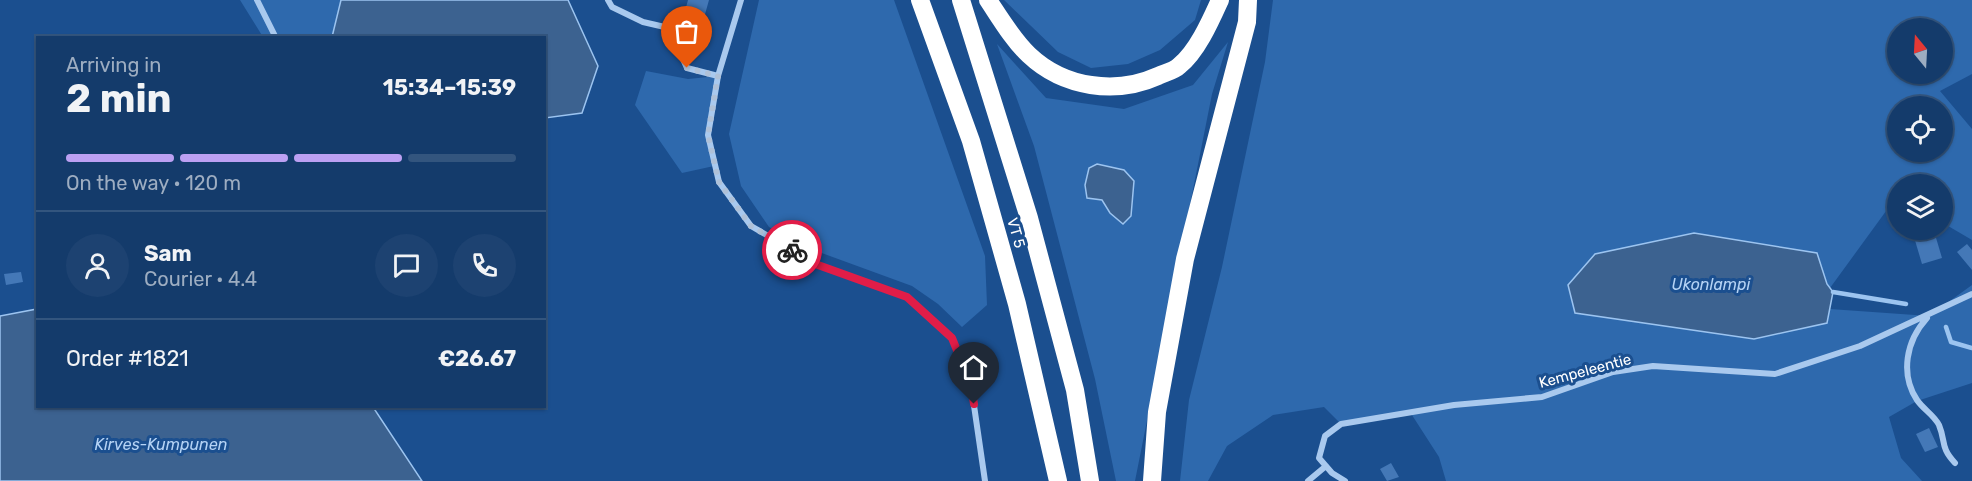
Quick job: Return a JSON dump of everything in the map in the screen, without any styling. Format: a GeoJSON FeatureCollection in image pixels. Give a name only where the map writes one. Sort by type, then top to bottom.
{"type":"FeatureCollection","features":[{"type":"Feature","properties":{"kind":"highway","name":"VT 5"},"geometry":{"type":"LineString","coordinates":[[920,0],[971,141],[1017,304],[1058,481]]}},
{"type":"Feature","properties":{"kind":"highway","name":"VT 5"},"geometry":{"type":"LineString","coordinates":[[961,0],[1032,229],[1075,390],[1090,481]]}},
{"type":"Feature","properties":{"kind":"highway"},"geometry":{"type":"LineString","coordinates":[[988,0],[1029,55],[1074,82],[1107,88],[1142,83],[1179,67],[1206,32],[1220,0]]}},
{"type":"Feature","properties":{"kind":"highway"},"geometry":{"type":"LineString","coordinates":[[1152,481],[1157,412],[1185,259],[1247,22],[1248,0]]}},
{"type":"Feature","properties":{"kind":"street"},"geometry":{"type":"LineString","coordinates":[[257,0],[275,36]]}},
{"type":"Feature","properties":{"kind":"street"},"geometry":{"type":"LineString","coordinates":[[609,0],[612,7],[643,22],[669,28],[687,68],[718,76]]}},
{"type":"Feature","properties":{"kind":"street"},"geometry":{"type":"LineString","coordinates":[[741,0],[718,76],[708,135],[719,182],[751,226],[818,265],[907,297],[952,338],[971,385],[985,481]]}},
{"type":"Feature","properties":{"kind":"street","name":"Kempeleentie"},"geometry":{"type":"LineString","coordinates":[[1326,466],[1319,458],[1325,436],[1341,424],[1454,405],[1542,397],[1613,372],[1653,366],[1775,374],[1860,346],[1929,316],[1972,294]]}},
{"type":"Feature","properties":{"kind":"street"},"geometry":{"type":"LineString","coordinates":[[1929,316],[1914,334],[1907,358],[1908,381],[1917,401],[1938,423],[1945,452],[1955,463]]}},
{"type":"Feature","properties":{"kind":"street"},"geometry":{"type":"LineString","coordinates":[[1308,481],[1326,466],[1345,481]]}},
{"type":"Feature","properties":{"kind":"shaded area"},"geometry":{"type":"Polygon","coordinates":[[[240,0],[341,0],[332,36],[262,36],[240,0]]]}},
{"type":"Feature","properties":{"kind":"shaded area"},"geometry":{"type":"Polygon","coordinates":[[[759,0],[894,0],[985,256],[987,305],[962,327],[938,304],[912,286],[808,248],[769,227],[741,186],[729,134],[759,0]]]}},
{"type":"Feature","properties":{"kind":"shaded area"},"geometry":{"type":"Polygon","coordinates":[[[1004,0],[1201,0],[1195,20],[1160,50],[1128,64],[1091,68],[1058,52],[1004,0]]]}},
{"type":"Feature","properties":{"kind":"shaded area"},"geometry":{"type":"Polygon","coordinates":[[[1273,0],[1972,0],[1972,74],[1940,91],[1944,96],[1887,96],[1887,162],[1953,162],[1953,106],[1972,129],[1972,240],[1953,229],[1953,174],[1887,174],[1887,210],[1830,288],[1827,284],[1677,326],[1754,339],[1826,323],[1830,309],[1929,316],[1972,285],[1972,383],[1917,401],[1889,417],[1901,458],[1922,481],[1446,481],[1439,457],[1410,412],[1341,424],[1324,407],[1273,415],[1227,446],[1208,481],[1180,481],[1189,400],[1222,267],[1265,62],[1273,0]]]}},
{"type":"Feature","properties":{"kind":"shaded area"},"geometry":{"type":"Polygon","coordinates":[[[1228,42],[1212,94],[1135,481],[1116,481],[1095,379],[1034,146],[997,44],[1046,98],[1124,109],[1193,85],[1228,42]],[[1098,164],[1089,168],[1085,185],[1102,200],[1111,213],[1131,216],[1134,181],[1123,170],[1098,164]]]}},
{"type":"Feature","properties":{"kind":"shaded area"},"geometry":{"type":"Polygon","coordinates":[[[646,71],[688,79],[718,76],[708,135],[714,166],[682,173],[635,105],[646,71]]]}},
{"type":"Feature","properties":{"kind":"water"},"geometry":{"type":"Polygon","coordinates":[[[341,0],[568,0],[598,66],[582,113],[546,118],[546,36],[332,36],[341,0]]]}},
{"type":"Feature","properties":{"kind":"water"},"geometry":{"type":"Polygon","coordinates":[[[1097,164],[1124,170],[1134,181],[1131,216],[1123,224],[1110,213],[1102,200],[1087,198],[1085,185],[1089,168],[1097,164]]]}},
{"type":"Feature","properties":{"kind":"water","name":"Ukonlampi"},"geometry":{"type":"Polygon","coordinates":[[[1694,233],[1817,253],[1827,284],[1833,292],[1827,323],[1754,339],[1575,313],[1568,285],[1595,254],[1694,233]]]}},
{"type":"Feature","properties":{"kind":"water","name":"Kirves-Kumpunen"},"geometry":{"type":"Polygon","coordinates":[[[36,309],[36,408],[374,408],[422,481],[0,481],[0,316],[36,309]]]}},
{"type":"Feature","properties":{"kind":"building"},"geometry":{"type":"Polygon","coordinates":[[[688,0],[709,0],[702,25],[683,19],[688,0]]]}},
{"type":"Feature","properties":{"kind":"building"},"geometry":{"type":"Polygon","coordinates":[[[1915,240],[1937,240],[1942,258],[1922,264],[1915,240]]]}},
{"type":"Feature","properties":{"kind":"building"},"geometry":{"type":"Polygon","coordinates":[[[1967,244],[1972,250],[1972,270],[1957,252],[1967,244]]]}},
{"type":"Feature","properties":{"kind":"building"},"geometry":{"type":"Polygon","coordinates":[[[21,272],[23,282],[6,285],[4,274],[21,272]]]}},
{"type":"Feature","properties":{"kind":"building"},"geometry":{"type":"Polygon","coordinates":[[[1929,428],[1938,447],[1925,452],[1916,434],[1929,428]]]}},
{"type":"Feature","properties":{"kind":"building"},"geometry":{"type":"Polygon","coordinates":[[[1391,463],[1399,477],[1387,481],[1380,469],[1391,463]]]}},
{"type":"Feature","properties":{"kind":"waterway"},"geometry":{"type":"LineString","coordinates":[[1833,292],[1906,304]]}},
{"type":"Feature","properties":{"kind":"waterway"},"geometry":{"type":"LineString","coordinates":[[1946,327],[1951,342],[1972,348]]}},
{"type":"Feature","properties":{"kind":"way so far"},"geometry":{"type":"LineString","coordinates":[[687,68],[718,76],[708,135],[719,182],[751,226],[792,250]]}},
{"type":"Feature","properties":{"kind":"route"},"geometry":{"type":"LineString","coordinates":[[792,250],[818,265],[907,297],[952,338],[971,385],[974,404]]}}]}
